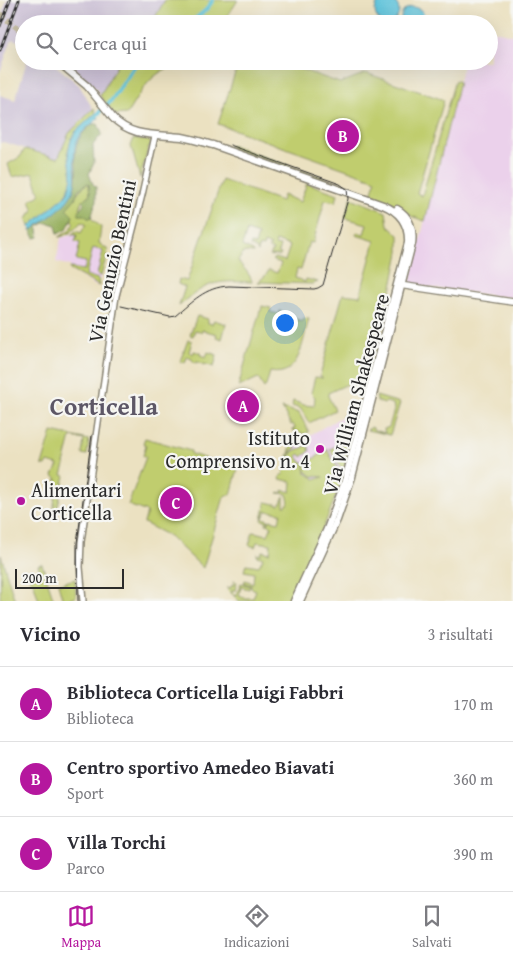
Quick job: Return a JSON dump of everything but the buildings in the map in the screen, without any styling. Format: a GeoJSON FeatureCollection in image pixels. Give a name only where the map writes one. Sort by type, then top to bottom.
{"type":"FeatureCollection","features":[{"type":"Feature","properties":{"kind":"main road","name":"Via William Shakespeare"},"geometry":{"type":"LineString","coordinates":[[67,70],[86,86],[124,130],[138,136],[155,138],[181,137],[203,142],[401,212],[412,227],[412,244],[344,484],[327,529],[294,601]]}},
{"type":"Feature","properties":{"kind":"main road","name":"Via William Shakespeare"},"geometry":{"type":"LineString","coordinates":[[300,601],[337,520],[350,484],[399,285]]}},
{"type":"Feature","properties":{"kind":"main road"},"geometry":{"type":"LineString","coordinates":[[399,285],[513,302]]}},
{"type":"Feature","properties":{"kind":"street","name":"Via Genuzio Bentini"},"geometry":{"type":"LineString","coordinates":[[83,601],[80,567],[81,542],[116,302],[155,138]]}},
{"type":"Feature","properties":{"kind":"shaded area"},"geometry":{"type":"Polygon","coordinates":[[[7,0],[165,0],[156,15],[15,15],[15,40],[12,39],[0,72],[0,18],[7,0]]]}},
{"type":"Feature","properties":{"kind":"shaded area"},"geometry":{"type":"Polygon","coordinates":[[[498,32],[513,35],[513,298],[409,285],[462,70],[498,70],[498,32]]]}},
{"type":"Feature","properties":{"kind":"shaded area"},"geometry":{"type":"Polygon","coordinates":[[[24,70],[61,70],[79,85],[93,109],[69,133],[58,158],[3,142],[0,143],[0,95],[15,100],[24,70]]]}},
{"type":"Feature","properties":{"kind":"shaded area"},"geometry":{"type":"Polygon","coordinates":[[[75,70],[114,70],[100,96],[98,91],[75,70]]]}},
{"type":"Feature","properties":{"kind":"shaded area"},"geometry":{"type":"Polygon","coordinates":[[[77,235],[76,242],[108,250],[100,279],[98,280],[99,286],[70,270],[70,266],[56,262],[61,238],[77,235]]]}},
{"type":"Feature","properties":{"kind":"shaded area","name":"Istituto Comprensivo n. 4"},"geometry":{"type":"Polygon","coordinates":[[[362,405],[336,496],[283,474],[291,446],[362,405]]]}},
{"type":"Feature","properties":{"kind":"green space"},"geometry":{"type":"Polygon","coordinates":[[[165,0],[238,0],[228,15],[156,15],[165,0]]]}},
{"type":"Feature","properties":{"kind":"green space"},"geometry":{"type":"Polygon","coordinates":[[[114,70],[165,70],[149,81],[127,114],[115,115],[100,96],[114,70]]]}},
{"type":"Feature","properties":{"kind":"green space"},"geometry":{"type":"Polygon","coordinates":[[[236,70],[303,70],[340,83],[366,73],[444,100],[417,193],[422,196],[455,80],[459,82],[425,221],[411,216],[397,205],[371,194],[376,180],[218,124],[236,70]]]}},
{"type":"Feature","properties":{"kind":"green space"},"geometry":{"type":"Polygon","coordinates":[[[94,108],[96,113],[72,137],[68,151],[72,176],[70,189],[65,196],[30,226],[26,218],[34,212],[30,200],[40,195],[33,173],[12,177],[8,164],[20,157],[25,149],[58,158],[69,133],[94,108]]]}},
{"type":"Feature","properties":{"kind":"green space"},"geometry":{"type":"Polygon","coordinates":[[[92,124],[98,124],[102,134],[93,145],[94,163],[89,174],[96,187],[96,202],[91,218],[79,215],[79,210],[84,203],[82,201],[90,194],[88,183],[78,190],[75,199],[66,209],[73,216],[67,229],[58,234],[56,225],[44,223],[38,228],[39,237],[35,238],[31,231],[60,208],[73,191],[76,181],[75,157],[78,141],[92,124]]]}},
{"type":"Feature","properties":{"kind":"green space"},"geometry":{"type":"Polygon","coordinates":[[[134,138],[150,141],[151,145],[148,149],[140,178],[131,146],[134,138]]]}},
{"type":"Feature","properties":{"kind":"green space"},"geometry":{"type":"Polygon","coordinates":[[[230,145],[342,185],[339,187],[229,148],[230,145]]]}},
{"type":"Feature","properties":{"kind":"green space"},"geometry":{"type":"Polygon","coordinates":[[[222,180],[281,201],[283,195],[300,202],[307,183],[338,194],[336,202],[325,200],[313,243],[309,242],[301,270],[297,269],[295,278],[305,282],[306,279],[318,282],[313,284],[258,282],[269,270],[277,273],[281,263],[272,260],[275,258],[285,261],[290,246],[276,241],[275,245],[280,246],[278,253],[281,254],[280,256],[270,256],[273,250],[268,248],[271,246],[264,243],[263,247],[259,246],[258,252],[250,246],[251,244],[255,245],[258,235],[247,231],[242,246],[254,253],[244,252],[238,261],[248,273],[252,282],[212,284],[179,306],[185,287],[178,284],[179,279],[187,281],[222,180]]]}},
{"type":"Feature","properties":{"kind":"green space"},"geometry":{"type":"Polygon","coordinates":[[[88,183],[90,194],[82,201],[79,209],[101,227],[99,243],[108,250],[101,276],[97,275],[103,251],[93,248],[86,275],[98,279],[99,286],[70,270],[70,268],[84,270],[86,262],[76,260],[80,243],[75,242],[77,235],[71,235],[76,231],[81,233],[86,224],[81,222],[74,230],[59,237],[69,231],[74,223],[72,215],[66,209],[78,192],[88,183]]]}},
{"type":"Feature","properties":{"kind":"green space"},"geometry":{"type":"Polygon","coordinates":[[[351,198],[386,212],[388,225],[399,235],[399,252],[364,401],[359,398],[350,383],[328,393],[335,410],[309,423],[301,409],[292,406],[293,401],[314,406],[315,397],[311,393],[315,377],[323,378],[320,376],[343,294],[360,296],[375,241],[356,235],[357,232],[364,234],[367,224],[345,218],[351,198]]]}},
{"type":"Feature","properties":{"kind":"green space"},"geometry":{"type":"Polygon","coordinates":[[[262,306],[271,308],[270,312],[279,314],[280,311],[293,315],[292,318],[302,321],[304,318],[309,319],[302,347],[294,364],[288,369],[280,372],[270,372],[264,388],[258,378],[238,387],[260,311],[262,306]]]}},
{"type":"Feature","properties":{"kind":"green space"},"geometry":{"type":"Polygon","coordinates":[[[197,316],[208,319],[208,323],[212,324],[214,320],[226,324],[222,339],[216,337],[217,334],[202,330],[202,332],[195,330],[193,336],[190,335],[197,316]]]}},
{"type":"Feature","properties":{"kind":"green space"},"geometry":{"type":"Polygon","coordinates":[[[188,340],[192,341],[189,352],[193,354],[194,351],[201,353],[200,355],[206,357],[208,352],[217,355],[214,367],[198,362],[195,363],[187,357],[185,363],[180,361],[188,340]]]}},
{"type":"Feature","properties":{"kind":"green space"},"geometry":{"type":"Polygon","coordinates":[[[376,396],[400,403],[390,435],[367,430],[372,427],[374,430],[385,433],[384,429],[389,427],[394,410],[393,404],[386,402],[384,404],[377,401],[376,396]]]}},
{"type":"Feature","properties":{"kind":"green space"},"geometry":{"type":"Polygon","coordinates":[[[363,405],[344,474],[330,449],[350,440],[353,434],[351,428],[340,432],[337,429],[350,419],[342,416],[363,405]]]}},
{"type":"Feature","properties":{"kind":"green space"},"geometry":{"type":"Polygon","coordinates":[[[282,408],[299,413],[309,432],[305,434],[292,430],[295,428],[293,424],[291,425],[282,408]]]}},
{"type":"Feature","properties":{"kind":"green space"},"geometry":{"type":"Polygon","coordinates":[[[52,432],[89,440],[87,455],[82,454],[84,440],[71,437],[64,464],[62,475],[65,476],[57,509],[54,509],[54,505],[57,479],[53,476],[58,465],[48,462],[46,466],[42,465],[52,432]]]}},
{"type":"Feature","properties":{"kind":"green space"},"geometry":{"type":"Polygon","coordinates":[[[145,438],[191,451],[191,454],[238,468],[231,495],[224,497],[203,568],[169,536],[144,523],[147,512],[128,505],[146,457],[143,456],[146,445],[143,443],[145,438]]]}},
{"type":"Feature","properties":{"kind":"green space"},"geometry":{"type":"Polygon","coordinates":[[[294,444],[296,448],[291,451],[287,467],[292,452],[308,445],[310,451],[302,457],[300,454],[297,456],[304,463],[306,473],[315,479],[324,477],[312,476],[306,471],[305,463],[327,451],[327,449],[343,478],[324,526],[290,601],[239,601],[228,590],[228,587],[231,588],[232,584],[235,585],[234,581],[237,582],[235,590],[231,591],[236,596],[241,583],[250,586],[249,589],[241,587],[239,596],[253,598],[256,590],[251,588],[251,585],[244,583],[245,580],[253,583],[254,573],[244,571],[246,564],[259,566],[263,558],[257,556],[257,554],[261,555],[262,551],[270,553],[271,544],[257,542],[255,547],[249,545],[253,532],[268,535],[272,526],[266,523],[269,523],[270,520],[279,522],[281,513],[266,511],[263,518],[269,520],[268,522],[262,520],[266,502],[280,505],[284,496],[284,506],[289,502],[287,494],[278,493],[282,493],[283,490],[291,492],[292,482],[280,479],[281,475],[283,475],[291,446],[294,444]]]}},
{"type":"Feature","properties":{"kind":"green space"},"geometry":{"type":"Polygon","coordinates":[[[1,555],[15,601],[0,599],[1,555]]]}},
{"type":"Feature","properties":{"kind":"green space"},"geometry":{"type":"Polygon","coordinates":[[[42,564],[54,601],[39,601],[33,581],[31,582],[29,577],[38,574],[37,571],[40,570],[38,565],[42,564]]]}},
{"type":"Feature","properties":{"kind":"green space"},"geometry":{"type":"Polygon","coordinates":[[[75,579],[76,597],[63,601],[58,584],[75,579]]]}},
{"type":"Feature","properties":{"kind":"water"},"geometry":{"type":"Polygon","coordinates":[[[382,0],[392,0],[398,6],[398,15],[376,15],[376,6],[382,0]]]}},
{"type":"Feature","properties":{"kind":"water"},"geometry":{"type":"Polygon","coordinates":[[[411,7],[418,8],[424,15],[402,15],[406,9],[411,7]]]}},
{"type":"Feature","properties":{"kind":"water"},"geometry":{"type":"Polygon","coordinates":[[[96,113],[99,118],[83,132],[76,144],[74,158],[75,180],[72,194],[59,210],[31,231],[30,226],[68,192],[72,177],[68,151],[71,140],[75,132],[96,113]]]}},
{"type":"Feature","properties":{"kind":"waterway"},"geometry":{"type":"LineString","coordinates":[[200,15],[213,0]]}},
{"type":"Feature","properties":{"kind":"waterway"},"geometry":{"type":"LineString","coordinates":[[94,118],[112,100],[132,70]]}},
{"type":"Feature","properties":{"kind":"tunnel"},"geometry":{"type":"LineString","coordinates":[[0,14],[15,26]]}},
{"type":"Feature","properties":{"kind":"tram line"},"geometry":{"type":"LineString","coordinates":[[121,306],[170,317],[175,316],[206,292],[220,287],[314,289],[323,285],[348,199],[347,189],[340,184],[230,145]]}},
{"type":"Feature","properties":{"kind":"tram line"},"geometry":{"type":"LineString","coordinates":[[78,601],[77,543],[92,435]]}},
{"type":"Feature","properties":{"kind":"railway"},"geometry":{"type":"LineString","coordinates":[[0,26],[10,0]]}},
{"type":"Feature","properties":{"kind":"railway"},"geometry":{"type":"LineString","coordinates":[[0,50],[19,0]]}},
{"type":"Feature","properties":{"kind":"place","name":"Centro sportivo Amedeo Biavati"},"geometry":{"type":"Point","coordinates":[343,136]}},
{"type":"Feature","properties":{"kind":"place","name":"Biblioteca Corticella Luigi Fabbri"},"geometry":{"type":"Point","coordinates":[243,406]}},
{"type":"Feature","properties":{"kind":"place","name":"Istituto Comprensivo n. 4"},"geometry":{"type":"Point","coordinates":[320,449]}},
{"type":"Feature","properties":{"kind":"place","name":"Alimentari Corticella"},"geometry":{"type":"Point","coordinates":[21,501]}},
{"type":"Feature","properties":{"kind":"place","name":"Villa Torchi"},"geometry":{"type":"Point","coordinates":[176,503]}},
{"type":"Feature","properties":{"kind":"district","name":"Corticella"},"geometry":{"type":"Point","coordinates":[104,406]}}]}
